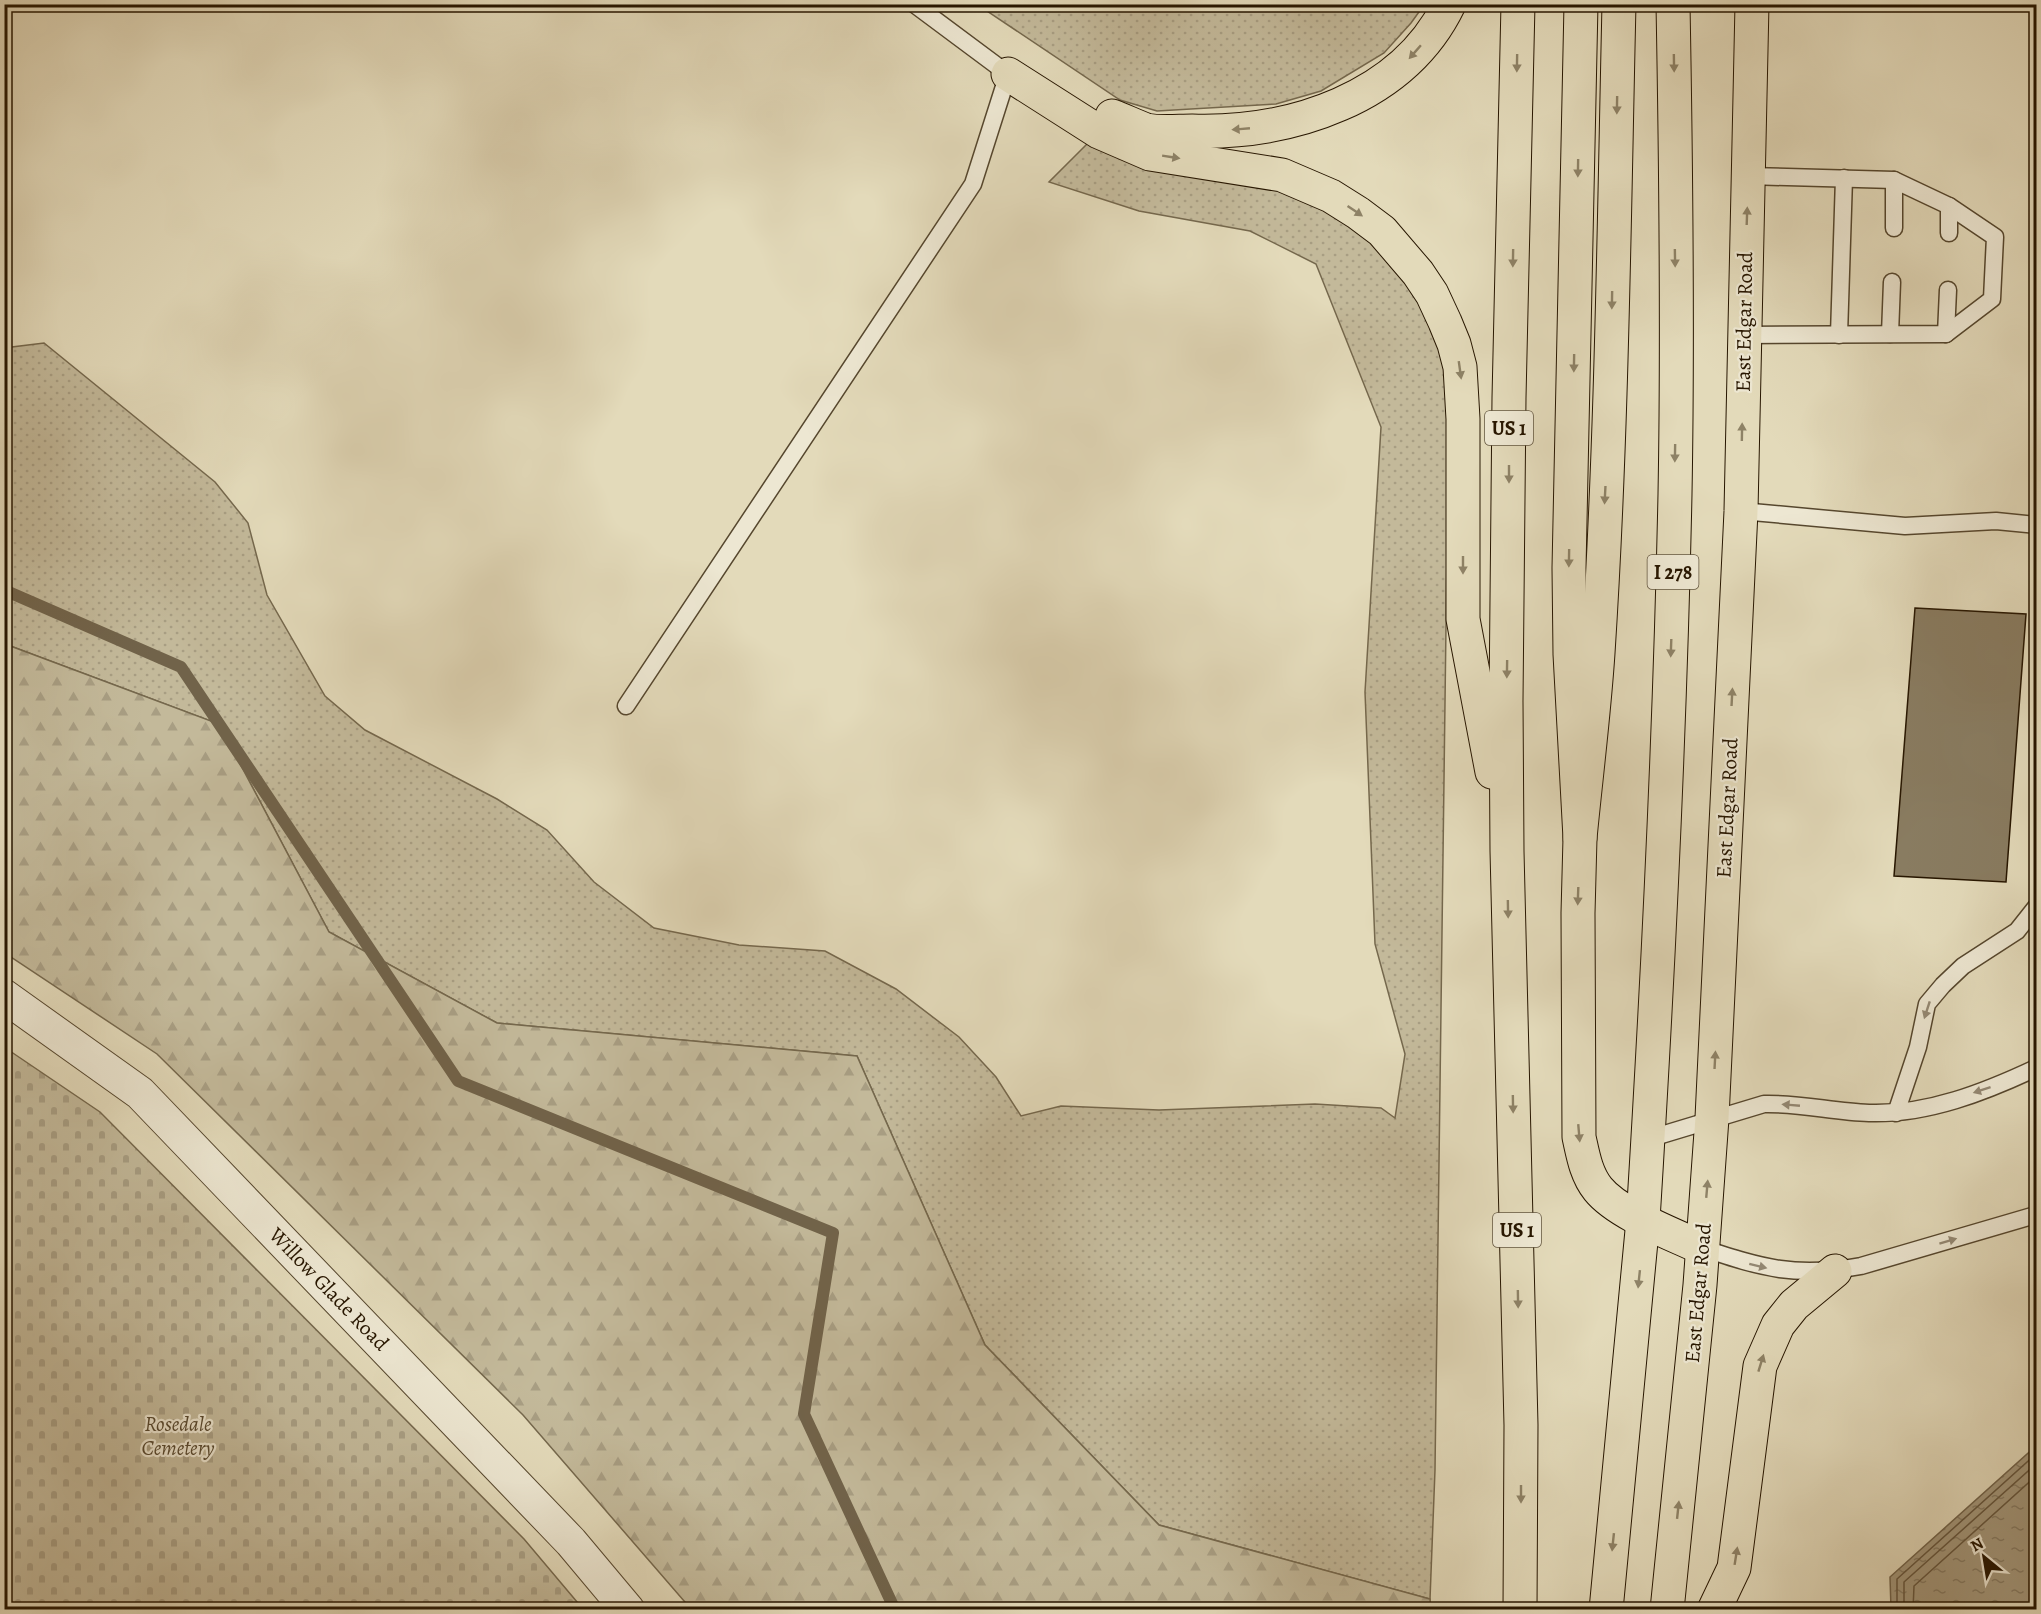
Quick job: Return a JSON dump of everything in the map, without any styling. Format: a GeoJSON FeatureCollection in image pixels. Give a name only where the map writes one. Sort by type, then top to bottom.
{"type":"FeatureCollection","features":[{"type":"Feature","properties":{"kind":"highway"},"geometry":{"type":"LineString","coordinates":[[1008,74],[1148,130],[1206,132],[1282,124],[1342,104],[1391,75],[1411,58],[1429,36],[1449,4]]}},
{"type":"Feature","properties":{"kind":"highway","name":"US 1"},"geometry":{"type":"LineString","coordinates":[[1518,4],[1509,398],[1507,851],[1521,1425],[1520,1610]]}},
{"type":"Feature","properties":{"kind":"highway"},"geometry":{"type":"LineString","coordinates":[[1580,838],[1570,654],[1569,568],[1581,4]]}},
{"type":"Feature","properties":{"kind":"highway"},"geometry":{"type":"LineString","coordinates":[[1619,4],[1610,398],[1598,654],[1580,838],[1579,1137],[1590,1177],[1598,1190],[1611,1202],[1702,1248]]}},
{"type":"Feature","properties":{"kind":"highway","name":"I 278"},"geometry":{"type":"LineString","coordinates":[[1643,1220],[1666,785],[1675,492],[1673,4]]}},
{"type":"Feature","properties":{"kind":"highway","name":"East Edgar Road"},"geometry":{"type":"LineString","coordinates":[[1667,1610],[1713,1119],[1741,511],[1752,4]]}},
{"type":"Feature","properties":{"kind":"highway"},"geometry":{"type":"LineString","coordinates":[[1008,74],[1099,132],[1150,153],[1282,175],[1331,196],[1382,231],[1418,273],[1432,294],[1454,344],[1460,367],[1463,419],[1463,619],[1507,851]]}},
{"type":"Feature","properties":{"kind":"highway"},"geometry":{"type":"LineString","coordinates":[[1606,1610],[1643,1220]]}},
{"type":"Feature","properties":{"kind":"highway"},"geometry":{"type":"LineString","coordinates":[[1714,1610],[1734,1568],[1760,1366],[1768,1344],[1783,1318],[1794,1305],[1835,1271]]}},
{"type":"Feature","properties":{"kind":"street","name":"Willow Glade Road"},"geometry":{"type":"LineString","coordinates":[[4,996],[140,1093],[571,1542],[628,1610]]}},
{"type":"Feature","properties":{"kind":"lane"},"geometry":{"type":"LineString","coordinates":[[626,706],[973,184],[1008,74],[914,4]]}},
{"type":"Feature","properties":{"kind":"lane"},"geometry":{"type":"LineString","coordinates":[[1744,335],[1946,333],[1992,299],[1995,237],[1949,206],[1894,180],[1748,176]]}},
{"type":"Feature","properties":{"kind":"lane"},"geometry":{"type":"LineString","coordinates":[[1839,335],[1844,178]]}},
{"type":"Feature","properties":{"kind":"lane"},"geometry":{"type":"LineString","coordinates":[[1894,180],[1894,228]]}},
{"type":"Feature","properties":{"kind":"lane"},"geometry":{"type":"LineString","coordinates":[[1949,206],[1949,233]]}},
{"type":"Feature","properties":{"kind":"lane"},"geometry":{"type":"LineString","coordinates":[[1890,334],[1892,282]]}},
{"type":"Feature","properties":{"kind":"lane"},"geometry":{"type":"LineString","coordinates":[[1946,333],[1948,290]]}},
{"type":"Feature","properties":{"kind":"lane"},"geometry":{"type":"LineString","coordinates":[[1741,511],[1905,525],[1996,521],[2037,525]]}},
{"type":"Feature","properties":{"kind":"lane"},"geometry":{"type":"LineString","coordinates":[[1896,1113],[1918,1047],[1927,1004],[1963,966],[2017,931],[2037,908]]}},
{"type":"Feature","properties":{"kind":"lane"},"geometry":{"type":"LineString","coordinates":[[1648,1139],[1764,1104],[1868,1113],[1896,1113],[1953,1100],[2037,1068]]}},
{"type":"Feature","properties":{"kind":"lane"},"geometry":{"type":"LineString","coordinates":[[1702,1248],[1757,1266],[1782,1271],[1835,1271],[1862,1266],[2037,1216]]}},
{"type":"Feature","properties":{"kind":"green space"},"geometry":{"type":"Polygon","coordinates":[[[978,5],[1424,5],[1384,53],[1321,91],[1276,104],[1157,111],[1120,100],[978,5]]]}},
{"type":"Feature","properties":{"kind":"green space"},"geometry":{"type":"Polygon","coordinates":[[[1099,132],[1358,213],[1414,293],[1445,360],[1449,396],[1435,1470],[1430,1599],[1159,1525],[985,1345],[857,1056],[497,1023],[329,932],[219,724],[5,644],[4,348],[44,343],[215,482],[248,523],[267,595],[325,696],[365,730],[497,799],[547,830],[594,882],[654,928],[739,945],[825,951],[896,989],[959,1037],[996,1077],[1021,1116],[1061,1106],[1159,1110],[1315,1104],[1381,1108],[1395,1118],[1405,1054],[1375,944],[1365,692],[1381,427],[1316,264],[1250,231],[1139,211],[1049,182],[1099,132]]]}},
{"type":"Feature","properties":{"kind":"green space"},"geometry":{"type":"Polygon","coordinates":[[[5,644],[219,724],[329,932],[497,1023],[857,1056],[985,1345],[1159,1525],[1430,1599],[1431,1609],[691,1609],[523,1415],[157,1054],[5,953],[5,644]]]}},
{"type":"Feature","properties":{"kind":"green space","name":"Rosedale Cemetery"},"geometry":{"type":"Polygon","coordinates":[[[4,1047],[100,1112],[524,1539],[583,1609],[5,1609],[4,1047]]]}},
{"type":"Feature","properties":{"kind":"water"},"geometry":{"type":"Polygon","coordinates":[[[2036,1446],[2036,1609],[1891,1609],[1890,1577],[2036,1446]]]}},
{"type":"Feature","properties":{"kind":"building"},"geometry":{"type":"Polygon","coordinates":[[[1915,608],[2026,614],[2006,882],[1894,876],[1915,608]]]}},
{"type":"Feature","properties":{"kind":"waterway"},"geometry":{"type":"LineString","coordinates":[[4,590],[181,667],[458,1081],[833,1233],[804,1414],[895,1610]]}}]}
